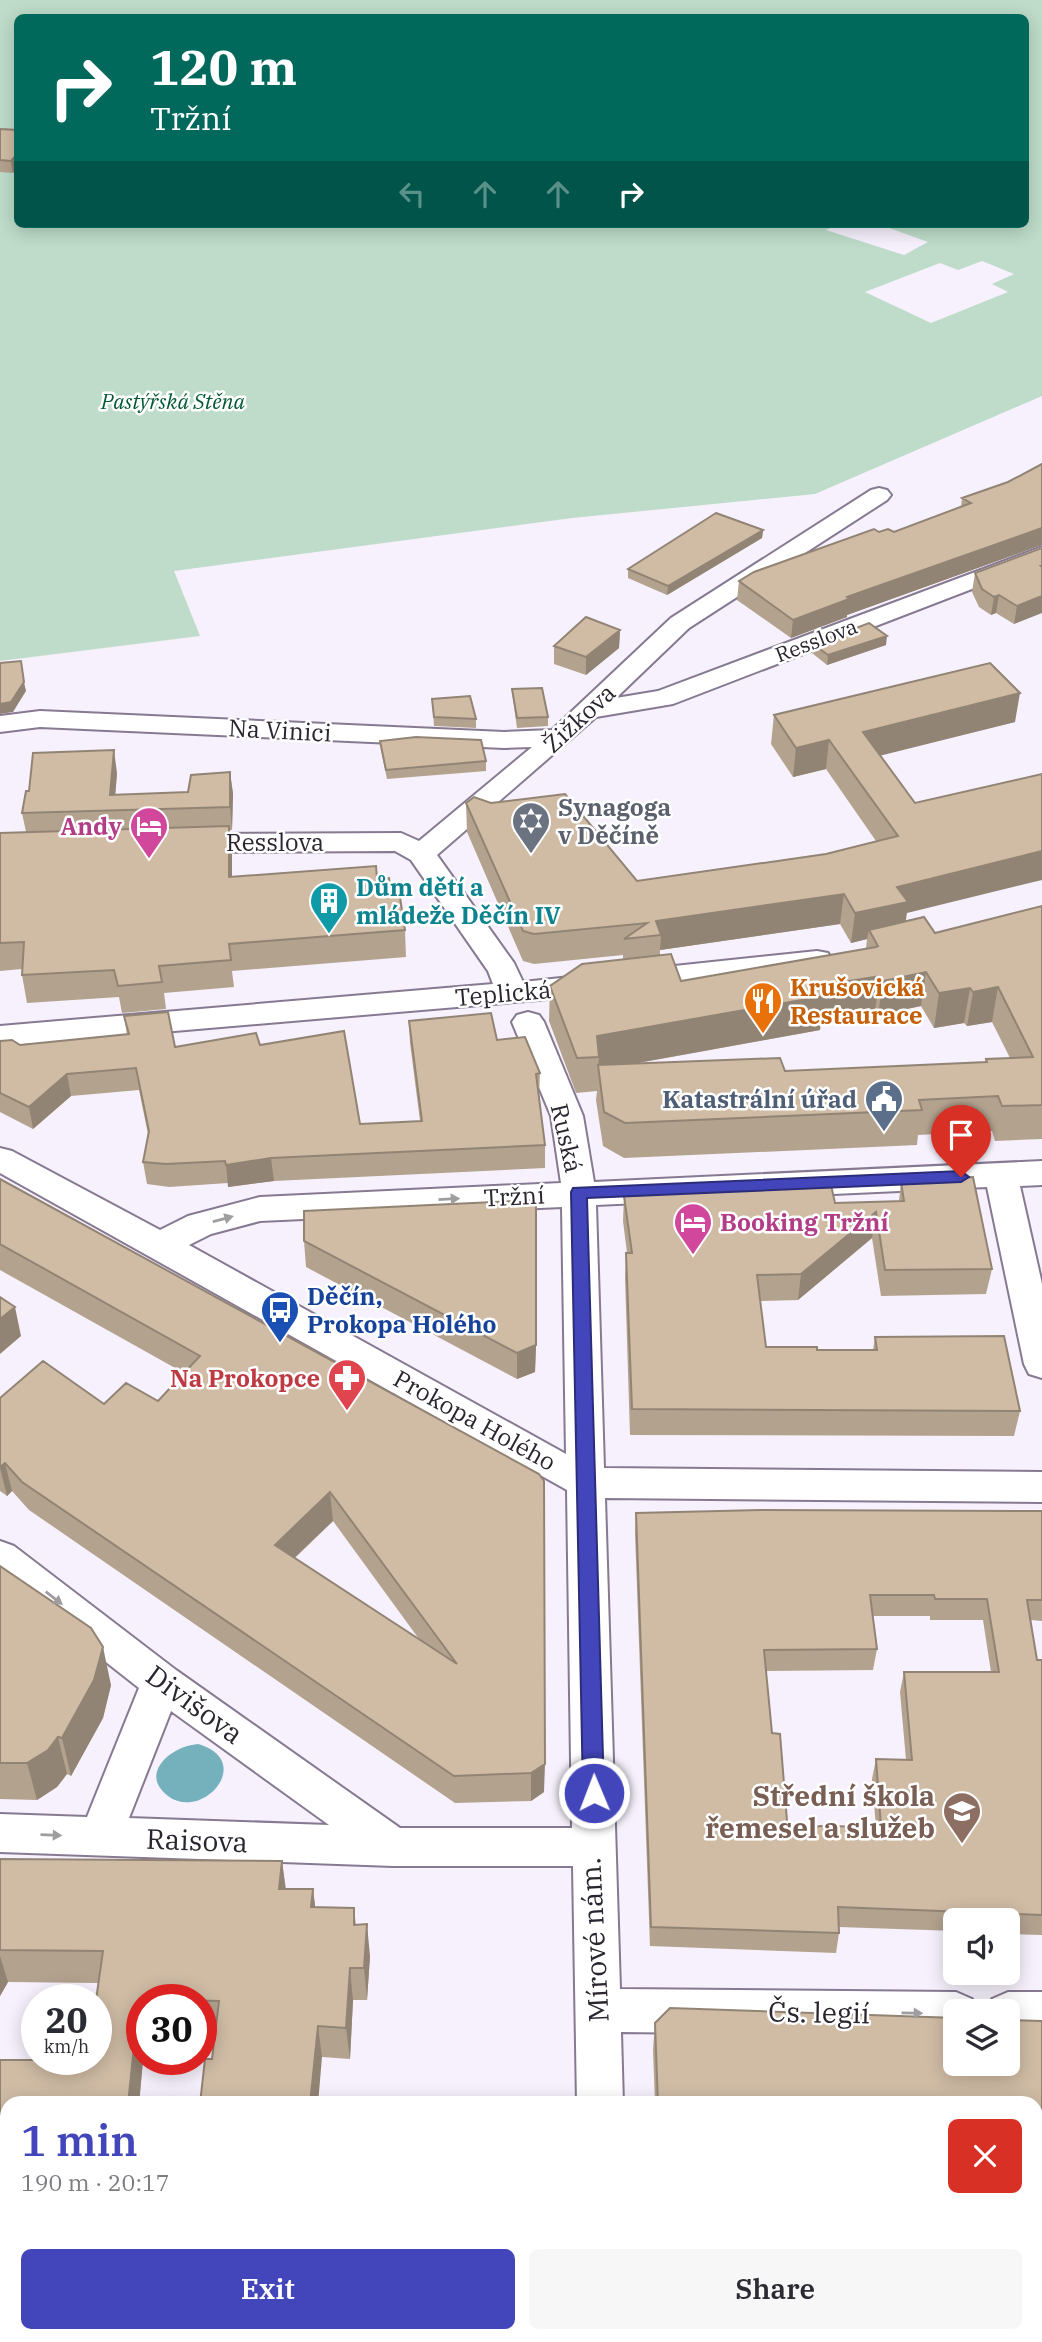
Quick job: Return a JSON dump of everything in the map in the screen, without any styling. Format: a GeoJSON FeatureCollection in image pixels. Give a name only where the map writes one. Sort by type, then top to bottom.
{"type":"FeatureCollection","features":[{"type":"Feature","properties":{"kind":"street","name":"Žižkova"},"geometry":{"type":"LineString","coordinates":[[421,854],[559,738],[680,623],[879,495]]}},
{"type":"Feature","properties":{"kind":"street","name":"Resslova"},"geometry":{"type":"LineString","coordinates":[[587,711],[664,698],[1042,554]]}},
{"type":"Feature","properties":{"kind":"street","name":"Na Vinici"},"geometry":{"type":"LineString","coordinates":[[0,724],[40,719],[504,740],[559,738]]}},
{"type":"Feature","properties":{"kind":"street","name":"Resslova"},"geometry":{"type":"LineString","coordinates":[[160,843],[401,842],[421,854]]}},
{"type":"Feature","properties":{"kind":"street"},"geometry":{"type":"LineString","coordinates":[[421,854],[503,970],[520,1007]]}},
{"type":"Feature","properties":{"kind":"street","name":"Teplická"},"geometry":{"type":"LineString","coordinates":[[0,1036],[520,1007],[839,957]]}},
{"type":"Feature","properties":{"kind":"street","name":"Ruská"},"geometry":{"type":"LineString","coordinates":[[520,1007],[567,1116],[579,1192],[595,1847]]}},
{"type":"Feature","properties":{"kind":"street","name":"Prokopa Holého"},"geometry":{"type":"LineString","coordinates":[[0,1159],[587,1483],[1042,1487]]}},
{"type":"Feature","properties":{"kind":"street","name":"Tržní"},"geometry":{"type":"LineString","coordinates":[[160,1245],[200,1225],[260,1209],[579,1192],[1042,1173]]}},
{"type":"Feature","properties":{"kind":"street"},"geometry":{"type":"LineString","coordinates":[[1001,1175],[1042,1364]]}},
{"type":"Feature","properties":{"kind":"street","name":"Divišova"},"geometry":{"type":"LineString","coordinates":[[0,1557],[162,1682],[393,1847]]}},
{"type":"Feature","properties":{"kind":"street"},"geometry":{"type":"LineString","coordinates":[[102,1836],[162,1682]]}},
{"type":"Feature","properties":{"kind":"street","name":"Raisova"},"geometry":{"type":"LineString","coordinates":[[0,1833],[393,1847]]}},
{"type":"Feature","properties":{"kind":"street","name":"Mírové nám."},"geometry":{"type":"LineString","coordinates":[[393,1847],[595,1847],[600,2096]]}},
{"type":"Feature","properties":{"kind":"street","name":"Čs. legií"},"geometry":{"type":"LineString","coordinates":[[599,2010],[943,2014]]}},
{"type":"Feature","properties":{"kind":"street"},"geometry":{"type":"LineString","coordinates":[[1020,2014],[1042,2014]]}},
{"type":"Feature","properties":{"kind":"green space","name":"Pastýřská Stěna"},"geometry":{"type":"Polygon","coordinates":[[[0,0],[1042,0],[1042,396],[815,494],[572,518],[174,571],[200,636],[0,661],[0,0]],[[982,261],[958,270],[940,263],[865,292],[931,323],[1008,292],[992,284],[1014,274],[982,261]]]}},
{"type":"Feature","properties":{"kind":"water"},"geometry":{"type":"Polygon","coordinates":[[[198,1744],[215,1752],[223,1763],[223,1775],[218,1786],[208,1795],[195,1801],[181,1802],[168,1796],[160,1787],[156,1778],[157,1770],[169,1755],[198,1744]]]}},
{"type":"Feature","properties":{"kind":"building"},"geometry":{"type":"Polygon","coordinates":[[[0,129],[14,130],[14,158],[11,161],[0,160],[0,129]]]}},
{"type":"Feature","properties":{"kind":"building"},"geometry":{"type":"Polygon","coordinates":[[[1042,464],[1042,528],[847,597],[849,599],[793,620],[739,581],[754,572],[874,529],[879,532],[888,529],[894,532],[971,503],[962,498],[1008,482],[1042,464]]]}},
{"type":"Feature","properties":{"kind":"building"},"geometry":{"type":"Polygon","coordinates":[[[716,513],[763,530],[668,586],[628,569],[716,513]]]}},
{"type":"Feature","properties":{"kind":"building"},"geometry":{"type":"Polygon","coordinates":[[[1042,548],[1042,596],[1017,606],[982,589],[975,573],[1042,548]]]}},
{"type":"Feature","properties":{"kind":"building"},"geometry":{"type":"Polygon","coordinates":[[[586,617],[620,630],[586,657],[554,646],[586,617]]]}},
{"type":"Feature","properties":{"kind":"building"},"geometry":{"type":"Polygon","coordinates":[[[869,623],[887,636],[828,655],[813,644],[869,623]]]}},
{"type":"Feature","properties":{"kind":"building"},"geometry":{"type":"Polygon","coordinates":[[[21,661],[24,682],[11,702],[0,704],[0,663],[21,661]]]}},
{"type":"Feature","properties":{"kind":"building"},"geometry":{"type":"Polygon","coordinates":[[[990,663],[1020,693],[863,732],[915,803],[1042,774],[1042,851],[897,887],[908,902],[855,913],[844,894],[656,921],[661,935],[624,939],[647,923],[534,934],[523,931],[466,803],[474,797],[491,803],[565,794],[637,881],[826,854],[898,836],[829,740],[796,748],[774,715],[990,663]]]}},
{"type":"Feature","properties":{"kind":"building"},"geometry":{"type":"Polygon","coordinates":[[[542,688],[548,717],[517,718],[512,689],[542,688]]]}},
{"type":"Feature","properties":{"kind":"building"},"geometry":{"type":"Polygon","coordinates":[[[470,696],[476,719],[434,717],[432,699],[470,696]]]}},
{"type":"Feature","properties":{"kind":"building"},"geometry":{"type":"Polygon","coordinates":[[[416,737],[481,740],[486,761],[386,770],[380,741],[416,737]]]}},
{"type":"Feature","properties":{"kind":"building"},"geometry":{"type":"Polygon","coordinates":[[[114,750],[110,795],[188,792],[191,775],[230,772],[230,807],[22,813],[26,791],[29,791],[33,753],[114,750]]]}},
{"type":"Feature","properties":{"kind":"building"},"geometry":{"type":"Polygon","coordinates":[[[229,826],[229,877],[376,866],[377,879],[389,878],[390,885],[398,884],[405,930],[229,944],[231,960],[159,966],[162,982],[118,986],[114,970],[22,975],[24,942],[0,943],[0,833],[229,826]]]}},
{"type":"Feature","properties":{"kind":"building"},"geometry":{"type":"Polygon","coordinates":[[[1042,906],[1042,1105],[1002,1106],[998,1096],[919,1100],[922,1110],[625,1123],[604,1112],[598,1065],[780,1058],[785,1071],[987,1062],[986,1059],[1033,1057],[998,987],[973,992],[970,988],[939,993],[926,972],[883,981],[880,976],[818,986],[824,996],[597,1036],[599,1057],[577,1058],[550,986],[582,964],[671,954],[681,981],[876,947],[878,946],[869,930],[924,917],[935,933],[1042,906]]]}},
{"type":"Feature","properties":{"kind":"building"},"geometry":{"type":"Polygon","coordinates":[[[168,1012],[175,1047],[256,1033],[260,1045],[344,1031],[360,1124],[422,1121],[409,1021],[491,1013],[497,1040],[525,1037],[540,1073],[536,1074],[545,1145],[271,1158],[226,1165],[225,1161],[166,1164],[143,1162],[149,1131],[136,1068],[67,1074],[29,1107],[0,1093],[0,1041],[12,1040],[20,1045],[129,1034],[124,1016],[168,1012]]]}},
{"type":"Feature","properties":{"kind":"building"},"geometry":{"type":"Polygon","coordinates":[[[973,1177],[992,1269],[885,1270],[876,1212],[801,1274],[757,1275],[766,1347],[877,1350],[875,1337],[1004,1336],[1020,1411],[632,1409],[626,1253],[632,1253],[624,1196],[831,1185],[835,1203],[904,1201],[901,1182],[973,1177]]]}},
{"type":"Feature","properties":{"kind":"building"},"geometry":{"type":"Polygon","coordinates":[[[0,1179],[539,1474],[544,1481],[545,1764],[531,1773],[454,1776],[22,1482],[5,1463],[0,1467],[0,1398],[43,1361],[104,1404],[126,1383],[158,1401],[200,1356],[0,1244],[0,1179]],[[330,1492],[275,1545],[457,1664],[330,1492]]]}},
{"type":"Feature","properties":{"kind":"building"},"geometry":{"type":"Polygon","coordinates":[[[536,1200],[536,1345],[517,1353],[304,1241],[304,1211],[536,1200]]]}},
{"type":"Feature","properties":{"kind":"building"},"geometry":{"type":"Polygon","coordinates":[[[0,1297],[15,1307],[0,1319],[0,1297]]]}},
{"type":"Feature","properties":{"kind":"building"},"geometry":{"type":"Polygon","coordinates":[[[761,1510],[1042,1511],[1042,1600],[1027,1600],[1037,1660],[1042,1660],[1042,1915],[1020,1914],[1020,1908],[943,1908],[943,1911],[838,1907],[839,1933],[651,1927],[636,1513],[761,1510]],[[870,1595],[877,1649],[764,1650],[772,1733],[780,1734],[788,1833],[820,1826],[881,1827],[876,1759],[912,1760],[904,1672],[999,1672],[987,1599],[935,1599],[934,1595],[870,1595]]]}},
{"type":"Feature","properties":{"kind":"building"},"geometry":{"type":"Polygon","coordinates":[[[0,1566],[91,1628],[103,1647],[94,1680],[62,1738],[58,1737],[48,1750],[27,1763],[0,1763],[0,1566]]]}},
{"type":"Feature","properties":{"kind":"building"},"geometry":{"type":"Polygon","coordinates":[[[0,1859],[282,1861],[279,1889],[313,1889],[311,1907],[354,1908],[354,1925],[367,1924],[364,1968],[350,1968],[346,2028],[318,2026],[311,2096],[201,2096],[203,2075],[217,2075],[217,1984],[126,1984],[126,2075],[131,2075],[129,2096],[0,2096],[0,2060],[21,2060],[21,2075],[112,2075],[112,1984],[98,1984],[103,1951],[0,1950],[0,1859]]]}},
{"type":"Feature","properties":{"kind":"building"},"geometry":{"type":"Polygon","coordinates":[[[670,2008],[943,2018],[943,2076],[1020,2076],[1020,2020],[1042,2021],[1042,2096],[658,2096],[655,2023],[670,2008]]]}},
{"type":"Feature","properties":{"kind":"place","name":"Synagoga v Děčíně"},"geometry":{"type":"Point","coordinates":[531,855]}},
{"type":"Feature","properties":{"kind":"place","name":"Andy"},"geometry":{"type":"Point","coordinates":[149,860]}},
{"type":"Feature","properties":{"kind":"place","name":"Dům dětí a mládeže Děčín IV"},"geometry":{"type":"Point","coordinates":[329,935]}},
{"type":"Feature","properties":{"kind":"place","name":"Krušovická Restaurace"},"geometry":{"type":"Point","coordinates":[763,1035]}},
{"type":"Feature","properties":{"kind":"place","name":"Katastrální úřad"},"geometry":{"type":"Point","coordinates":[884,1133]}},
{"type":"Feature","properties":{"kind":"place","name":"Booking Tržní"},"geometry":{"type":"Point","coordinates":[693,1256]}},
{"type":"Feature","properties":{"kind":"place","name":"Děčín, Prokopa Holého"},"geometry":{"type":"Point","coordinates":[280,1344]}},
{"type":"Feature","properties":{"kind":"place","name":"Na Prokopce"},"geometry":{"type":"Point","coordinates":[347,1412]}},
{"type":"Feature","properties":{"kind":"place","name":"Střední škola řemesel a služeb"},"geometry":{"type":"Point","coordinates":[962,1845]}},
{"type":"Feature","properties":{"kind":"route"},"geometry":{"type":"LineString","coordinates":[[594,1793],[579,1192],[961,1177]]}}]}
